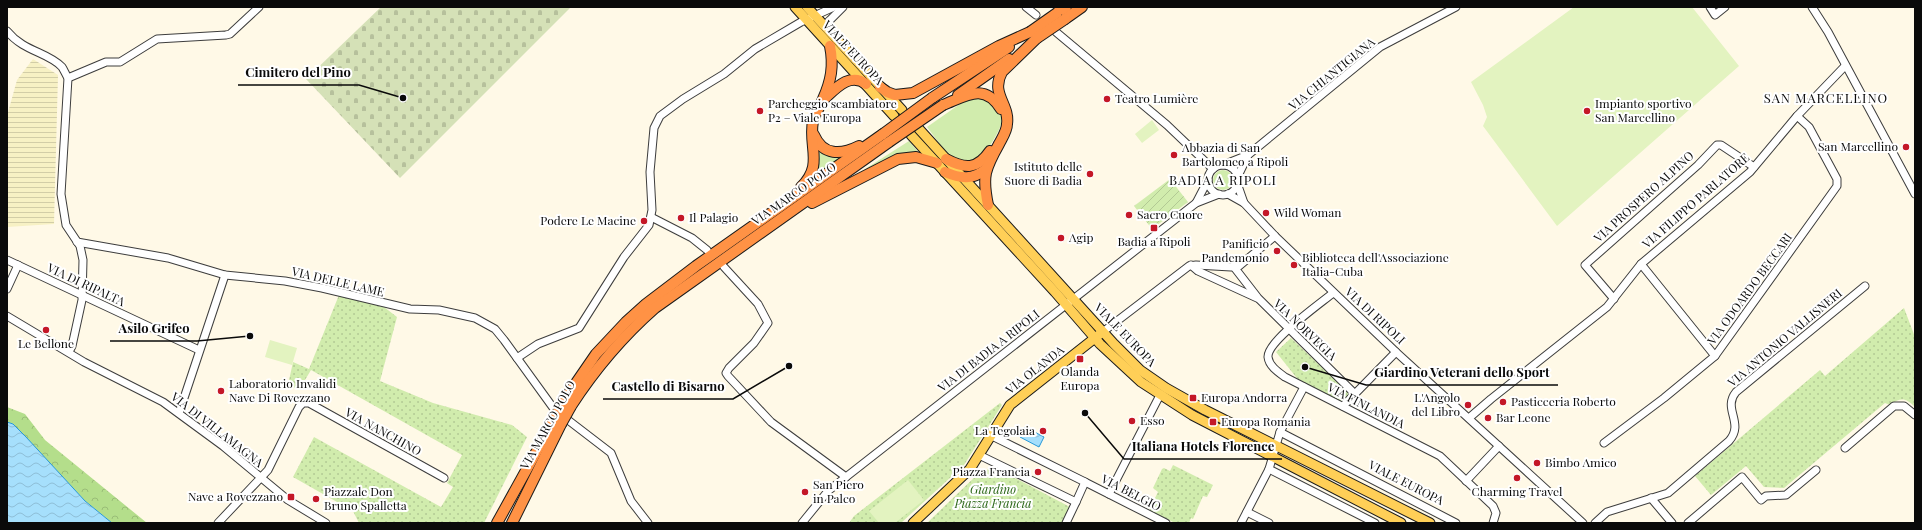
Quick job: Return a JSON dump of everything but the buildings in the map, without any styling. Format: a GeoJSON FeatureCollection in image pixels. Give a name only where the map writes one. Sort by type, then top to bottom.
{"type":"FeatureCollection","features":[{"type":"Feature","properties":{"kind":"highway","name":"VIA MARCO POLO"},"geometry":{"type":"LineString","coordinates":[[1061,16],[1066,7]]}},
{"type":"Feature","properties":{"kind":"highway","name":"VIA MARCO POLO"},"geometry":{"type":"LineString","coordinates":[[886,138],[932,98],[1061,16],[1082,7]]}},
{"type":"Feature","properties":{"kind":"highway","name":"VIA MARCO POLO"},"geometry":{"type":"LineString","coordinates":[[497,523],[596,354],[637,312],[696,266],[780,213],[886,138],[943,105],[1033,35]]}},
{"type":"Feature","properties":{"kind":"highway"},"geometry":{"type":"LineString","coordinates":[[880,87],[895,95],[913,94],[999,46],[1033,35]]}},
{"type":"Feature","properties":{"kind":"highway"},"geometry":{"type":"LineString","coordinates":[[988,205],[985,182],[986,169],[1007,126],[1006,112],[998,92],[999,78],[1002,72],[1033,35]]}},
{"type":"Feature","properties":{"kind":"highway"},"geometry":{"type":"LineString","coordinates":[[780,213],[812,174],[814,160],[812,129],[814,118],[823,101],[833,70],[830,46]]}},
{"type":"Feature","properties":{"kind":"highway"},"geometry":{"type":"LineString","coordinates":[[823,101],[848,80],[859,80],[866,84]]}},
{"type":"Feature","properties":{"kind":"highway"},"geometry":{"type":"LineString","coordinates":[[780,213],[898,159],[916,157],[964,166],[971,166],[980,163],[987,156],[1001,129],[1003,117],[997,103],[990,97],[980,93],[970,94],[943,105]]}},
{"type":"Feature","properties":{"kind":"highway"},"geometry":{"type":"LineString","coordinates":[[812,129],[822,147],[836,153],[850,151],[886,138]]}},
{"type":"Feature","properties":{"kind":"highway"},"geometry":{"type":"LineString","coordinates":[[945,172],[962,178],[975,177],[986,169]]}},
{"type":"Feature","properties":{"kind":"highway","name":"VIA MARCO POLO"},"geometry":{"type":"LineString","coordinates":[[512,523],[559,418]]}},
{"type":"Feature","properties":{"kind":"main road","name":"VIALE EUROPA"},"geometry":{"type":"LineString","coordinates":[[795,7],[866,84],[898,113],[880,87],[807,7]]}},
{"type":"Feature","properties":{"kind":"main road","name":"VIALE EUROPA"},"geometry":{"type":"LineString","coordinates":[[919,129],[941,161],[945,172],[1070,301],[1104,332],[1140,370],[1160,385],[1204,410],[1275,444],[1430,523]]}},
{"type":"Feature","properties":{"kind":"main road","name":"VIALE EUROPA"},"geometry":{"type":"LineString","coordinates":[[911,135],[962,178],[988,205],[1070,301],[1095,338],[1132,375],[1192,415],[1401,523]]}},
{"type":"Feature","properties":{"kind":"main road","name":"VIA OLANDA"},"geometry":{"type":"LineString","coordinates":[[990,435],[1010,405],[1104,332]]}},
{"type":"Feature","properties":{"kind":"main road"},"geometry":{"type":"LineString","coordinates":[[913,523],[964,475],[979,455],[990,435]]}},
{"type":"Feature","properties":{"kind":"street"},"geometry":{"type":"LineString","coordinates":[[68,78],[106,62],[120,62],[157,39],[166,37],[201,38],[226,35],[259,7]]}},
{"type":"Feature","properties":{"kind":"street"},"geometry":{"type":"LineString","coordinates":[[517,358],[538,344],[579,328],[624,257],[649,225],[651,217],[650,172],[654,128],[660,116],[683,99],[724,74],[755,49],[806,19],[834,7]]}},
{"type":"Feature","properties":{"kind":"street"},"geometry":{"type":"LineString","coordinates":[[826,28],[843,7]]}},
{"type":"Feature","properties":{"kind":"street"},"geometry":{"type":"LineString","coordinates":[[1026,7],[1036,15]]}},
{"type":"Feature","properties":{"kind":"street","name":"VIA CHIANTIGIANA"},"geometry":{"type":"LineString","coordinates":[[1223,165],[1248,155],[1380,47],[1456,7]]}},
{"type":"Feature","properties":{"kind":"street"},"geometry":{"type":"LineString","coordinates":[[1710,7],[1715,15],[1725,7]]}},
{"type":"Feature","properties":{"kind":"street"},"geometry":{"type":"LineString","coordinates":[[1812,7],[1828,32],[1915,194]]}},
{"type":"Feature","properties":{"kind":"street"},"geometry":{"type":"LineString","coordinates":[[7,31],[14,40],[22,46],[62,67],[68,78],[61,194],[66,225],[83,255],[82,295],[72,346],[69,352]]}},
{"type":"Feature","properties":{"kind":"street"},"geometry":{"type":"LineString","coordinates":[[1056,32],[1167,126],[1213,169]]}},
{"type":"Feature","properties":{"kind":"street","name":"VIA FILIPPO PARLATORE"},"geometry":{"type":"LineString","coordinates":[[1469,418],[1596,316],[1614,299],[1641,264],[1754,167],[1797,116],[1845,66]]}},
{"type":"Feature","properties":{"kind":"street","name":"VIA ODOARDO BECCARI"},"geometry":{"type":"LineString","coordinates":[[1604,443],[1664,398],[1715,356],[1838,182],[1809,127],[1797,116]]}},
{"type":"Feature","properties":{"kind":"street","name":"VIA PROSPERO ALPINO"},"geometry":{"type":"LineString","coordinates":[[1614,299],[1585,265],[1693,170],[1717,145],[1721,145],[1754,167]]}},
{"type":"Feature","properties":{"kind":"street","name":"VIA CHIANTIGIANA"},"geometry":{"type":"LineString","coordinates":[[1237,181],[1248,155]]}},
{"type":"Feature","properties":{"kind":"street"},"geometry":{"type":"LineString","coordinates":[[1223,165],[1236,172],[1237,181],[1235,188],[1228,194],[1219,194],[1212,189],[1208,180],[1213,169],[1223,165]]}},
{"type":"Feature","properties":{"kind":"street","name":"VIA DI BADIA A RIPOLI"},"geometry":{"type":"LineString","coordinates":[[1196,203],[1208,180]]}},
{"type":"Feature","properties":{"kind":"street","name":"VIA DI RIPOLI"},"geometry":{"type":"LineString","coordinates":[[1237,181],[1244,203]]}},
{"type":"Feature","properties":{"kind":"street","name":"VIA DI BADIA A RIPOLI"},"geometry":{"type":"LineString","coordinates":[[802,523],[828,492],[846,477],[1196,203],[1219,194]]}},
{"type":"Feature","properties":{"kind":"street","name":"VIA DI RIPOLI"},"geometry":{"type":"LineString","coordinates":[[1228,194],[1244,203],[1275,236],[1396,352],[1583,523]]}},
{"type":"Feature","properties":{"kind":"street"},"geometry":{"type":"LineString","coordinates":[[651,217],[692,238],[707,250]]}},
{"type":"Feature","properties":{"kind":"street"},"geometry":{"type":"LineString","coordinates":[[1104,332],[1191,265],[1234,267],[1241,264],[1275,236]]}},
{"type":"Feature","properties":{"kind":"street","name":"VIA DELLE LAME"},"geometry":{"type":"LineString","coordinates":[[77,242],[168,258],[225,275],[285,281],[322,288],[410,309],[439,310],[475,318],[495,329],[559,418],[611,453],[631,501],[648,523]]}},
{"type":"Feature","properties":{"kind":"street","name":"VIA DI RIPALTA"},"geometry":{"type":"LineString","coordinates":[[7,260],[199,350]]}},
{"type":"Feature","properties":{"kind":"street"},"geometry":{"type":"LineString","coordinates":[[1641,264],[1715,356]]}},
{"type":"Feature","properties":{"kind":"street"},"geometry":{"type":"LineString","coordinates":[[7,289],[18,265]]}},
{"type":"Feature","properties":{"kind":"street","name":"VIA NORVEGIA"},"geometry":{"type":"LineString","coordinates":[[1191,265],[1198,271],[1258,298]]}},
{"type":"Feature","properties":{"kind":"street"},"geometry":{"type":"LineString","coordinates":[[724,267],[758,304],[768,323],[754,343],[728,368],[726,373],[770,422],[846,477]]}},
{"type":"Feature","properties":{"kind":"street","name":"VIA NORVEGIA"},"geometry":{"type":"LineString","coordinates":[[1234,267],[1258,298],[1355,394]]}},
{"type":"Feature","properties":{"kind":"street"},"geometry":{"type":"LineString","coordinates":[[179,413],[225,275]]}},
{"type":"Feature","properties":{"kind":"street","name":"VIA ANTONIO VALLISNERI"},"geometry":{"type":"LineString","coordinates":[[1595,523],[1607,512],[1668,493],[1732,436],[1736,428],[1731,402],[1736,392],[1865,286]]}},
{"type":"Feature","properties":{"kind":"street","name":"VIA FINLANDIA"},"geometry":{"type":"LineString","coordinates":[[1334,293],[1288,329],[1270,347],[1268,359],[1271,365],[1278,372],[1304,387],[1440,456],[1448,462],[1494,508],[1496,516],[1493,523]]}},
{"type":"Feature","properties":{"kind":"street","name":"VIA DI VILLAMAGNA"},"geometry":{"type":"LineString","coordinates":[[7,316],[84,362],[158,399],[233,454],[260,478],[303,511],[326,523]]}},
{"type":"Feature","properties":{"kind":"street"},"geometry":{"type":"LineString","coordinates":[[1342,406],[1396,352]]}},
{"type":"Feature","properties":{"kind":"street"},"geometry":{"type":"LineString","coordinates":[[1241,523],[1269,469],[1275,444],[1280,432],[1304,387]]}},
{"type":"Feature","properties":{"kind":"street"},"geometry":{"type":"LineString","coordinates":[[1109,494],[1160,395]]}},
{"type":"Feature","properties":{"kind":"street","name":"VIA NANCHINO"},"geometry":{"type":"LineString","coordinates":[[260,478],[268,470],[301,405],[306,402],[444,478]]}},
{"type":"Feature","properties":{"kind":"street"},"geometry":{"type":"LineString","coordinates":[[1845,448],[1894,406],[1904,406],[1915,415]]}},
{"type":"Feature","properties":{"kind":"street","name":"VIALE EUROPA"},"geometry":{"type":"LineString","coordinates":[[1280,432],[1456,523]]}},
{"type":"Feature","properties":{"kind":"street"},"geometry":{"type":"LineString","coordinates":[[990,435],[1085,482],[1066,523]]}},
{"type":"Feature","properties":{"kind":"street"},"geometry":{"type":"LineString","coordinates":[[1466,481],[1499,446]]}},
{"type":"Feature","properties":{"kind":"street"},"geometry":{"type":"LineString","coordinates":[[979,455],[1076,502]]}},
{"type":"Feature","properties":{"kind":"street"},"geometry":{"type":"LineString","coordinates":[[1269,469],[1371,522]]}},
{"type":"Feature","properties":{"kind":"street"},"geometry":{"type":"LineString","coordinates":[[1688,523],[1742,477],[1761,500],[1766,496],[1786,495],[1816,470]]}},
{"type":"Feature","properties":{"kind":"street"},"geometry":{"type":"LineString","coordinates":[[218,523],[260,478]]}},
{"type":"Feature","properties":{"kind":"street","name":"VIA BELGIO"},"geometry":{"type":"LineString","coordinates":[[1085,482],[1166,523]]}},
{"type":"Feature","properties":{"kind":"street"},"geometry":{"type":"LineString","coordinates":[[1651,498],[1672,523]]}},
{"type":"Feature","properties":{"kind":"street"},"geometry":{"type":"LineString","coordinates":[[1247,512],[1270,523]]}},
{"type":"Feature","properties":{"kind":"shaded area"},"geometry":{"type":"Polygon","coordinates":[[[33,59],[58,75],[54,224],[7,227],[7,116],[17,80],[33,59]]]}},
{"type":"Feature","properties":{"kind":"green space"},"geometry":{"type":"Polygon","coordinates":[[[381,7],[571,7],[400,178],[306,79],[381,7]]]}},
{"type":"Feature","properties":{"kind":"green space","name":"Impianto sportivo San Marcellino"},"geometry":{"type":"Polygon","coordinates":[[[1574,7],[1692,7],[1739,66],[1557,226],[1483,126],[1487,117],[1483,105],[1471,82],[1574,7]]]}},
{"type":"Feature","properties":{"kind":"green space"},"geometry":{"type":"Polygon","coordinates":[[[970,97],[985,97],[997,107],[1000,113],[1001,125],[994,139],[983,155],[974,161],[963,162],[952,156],[940,144],[927,127],[970,97]]]}},
{"type":"Feature","properties":{"kind":"green space"},"geometry":{"type":"Polygon","coordinates":[[[1152,120],[1159,130],[1142,143],[1135,134],[1152,120]]]}},
{"type":"Feature","properties":{"kind":"green space"},"geometry":{"type":"Polygon","coordinates":[[[909,141],[920,154],[851,178],[909,141]]]}},
{"type":"Feature","properties":{"kind":"green space"},"geometry":{"type":"Polygon","coordinates":[[[817,148],[841,158],[815,177],[817,148]]]}},
{"type":"Feature","properties":{"kind":"green space"},"geometry":{"type":"Polygon","coordinates":[[[1223,170],[1230,173],[1233,180],[1230,187],[1223,190],[1216,187],[1213,180],[1216,173],[1223,170]]]}},
{"type":"Feature","properties":{"kind":"green space"},"geometry":{"type":"Polygon","coordinates":[[[1170,179],[1188,202],[1152,229],[1134,206],[1170,179]]]}},
{"type":"Feature","properties":{"kind":"green space"},"geometry":{"type":"Polygon","coordinates":[[[339,295],[384,307],[397,317],[380,381],[433,403],[512,425],[527,437],[484,523],[359,523],[353,511],[293,477],[314,437],[441,507],[453,487],[447,483],[462,455],[311,370],[299,390],[288,385],[293,362],[309,369],[339,295]]]}},
{"type":"Feature","properties":{"kind":"green space"},"geometry":{"type":"Polygon","coordinates":[[[1904,308],[1915,337],[1915,407],[1906,400],[1900,400],[1890,405],[1885,403],[1784,488],[1764,487],[1746,466],[1711,495],[1695,476],[1820,370],[1825,376],[1904,308]]]}},
{"type":"Feature","properties":{"kind":"green space"},"geometry":{"type":"Polygon","coordinates":[[[1291,338],[1350,394],[1342,403],[1300,382],[1276,352],[1291,338]]]}},
{"type":"Feature","properties":{"kind":"green space"},"geometry":{"type":"Polygon","coordinates":[[[270,340],[297,348],[292,365],[265,357],[270,340]]]}},
{"type":"Feature","properties":{"kind":"green space"},"geometry":{"type":"Polygon","coordinates":[[[1000,403],[1002,405],[964,465],[901,523],[849,523],[854,516],[1000,403]]]}},
{"type":"Feature","properties":{"kind":"green space"},"geometry":{"type":"Polygon","coordinates":[[[7,407],[25,414],[45,440],[147,523],[112,523],[85,501],[13,424],[7,422],[7,407]]]}},
{"type":"Feature","properties":{"kind":"green space"},"geometry":{"type":"Polygon","coordinates":[[[1173,465],[1213,485],[1207,497],[1203,496],[1193,519],[1191,518],[1189,523],[1175,523],[1149,510],[1158,492],[1153,488],[1162,469],[1164,468],[1170,471],[1173,465]]]}},
{"type":"Feature","properties":{"kind":"green space","name":"Giardino Piazza Francia"},"geometry":{"type":"Polygon","coordinates":[[[994,467],[1070,507],[1062,523],[927,523],[979,473],[994,467]]]}},
{"type":"Feature","properties":{"kind":"green space"},"geometry":{"type":"Polygon","coordinates":[[[908,480],[924,500],[895,523],[879,523],[869,511],[908,480]]]}},
{"type":"Feature","properties":{"kind":"water"},"geometry":{"type":"Polygon","coordinates":[[[7,422],[13,424],[26,437],[85,501],[112,523],[7,523],[7,422]]]}},
{"type":"Feature","properties":{"kind":"water"},"geometry":{"type":"Polygon","coordinates":[[[1025,427],[1044,437],[1039,447],[1020,437],[1025,427]]]}},
{"type":"Feature","properties":{"kind":"place","name":"Cimitero del Pino"},"geometry":{"type":"Point","coordinates":[403,98]}},
{"type":"Feature","properties":{"kind":"place","name":"Teatro Lumière"},"geometry":{"type":"Point","coordinates":[1107,99]}},
{"type":"Feature","properties":{"kind":"place","name":"Parcheggio scambiatore P2 – Viale Europa"},"geometry":{"type":"Point","coordinates":[760,111]}},
{"type":"Feature","properties":{"kind":"place","name":"Impianto sportivo San Marcellino"},"geometry":{"type":"Point","coordinates":[1587,111]}},
{"type":"Feature","properties":{"kind":"place","name":"San Marcellino"},"geometry":{"type":"Point","coordinates":[1906,147]}},
{"type":"Feature","properties":{"kind":"place","name":"Abbazia di San Bartolomeo a Ripoli"},"geometry":{"type":"Point","coordinates":[1174,155]}},
{"type":"Feature","properties":{"kind":"place","name":"Istituto delle Suore di Badia"},"geometry":{"type":"Point","coordinates":[1090,174]}},
{"type":"Feature","properties":{"kind":"place","name":"Wild Woman"},"geometry":{"type":"Point","coordinates":[1266,213]}},
{"type":"Feature","properties":{"kind":"place","name":"Sacro Cuore"},"geometry":{"type":"Point","coordinates":[1129,215]}},
{"type":"Feature","properties":{"kind":"place","name":"Il Palagio"},"geometry":{"type":"Point","coordinates":[681,218]}},
{"type":"Feature","properties":{"kind":"place","name":"Podere Le Macine"},"geometry":{"type":"Point","coordinates":[644,221]}},
{"type":"Feature","properties":{"kind":"place","name":"Badia a Ripoli"},"geometry":{"type":"Point","coordinates":[1154,228]}},
{"type":"Feature","properties":{"kind":"place","name":"Agip"},"geometry":{"type":"Point","coordinates":[1061,238]}},
{"type":"Feature","properties":{"kind":"place","name":"Panificio Pandemonio"},"geometry":{"type":"Point","coordinates":[1277,251]}},
{"type":"Feature","properties":{"kind":"place","name":"Biblioteca dell'Associazione Italia-Cuba"},"geometry":{"type":"Point","coordinates":[1294,265]}},
{"type":"Feature","properties":{"kind":"place","name":"Le Bellone"},"geometry":{"type":"Point","coordinates":[46,330]}},
{"type":"Feature","properties":{"kind":"place","name":"Asilo Grifeo"},"geometry":{"type":"Point","coordinates":[250,336]}},
{"type":"Feature","properties":{"kind":"place","name":"Olanda Europa"},"geometry":{"type":"Point","coordinates":[1080,359]}},
{"type":"Feature","properties":{"kind":"place","name":"Castello di Bisarno"},"geometry":{"type":"Point","coordinates":[789,366]}},
{"type":"Feature","properties":{"kind":"place","name":"Giardino Veterani dello Sport"},"geometry":{"type":"Point","coordinates":[1305,367]}},
{"type":"Feature","properties":{"kind":"place","name":"Laboratorio Invalidi Nave Di Rovezzano"},"geometry":{"type":"Point","coordinates":[221,391]}},
{"type":"Feature","properties":{"kind":"place","name":"Europa Andorra"},"geometry":{"type":"Point","coordinates":[1193,398]}},
{"type":"Feature","properties":{"kind":"place","name":"Pasticceria Roberto"},"geometry":{"type":"Point","coordinates":[1503,402]}},
{"type":"Feature","properties":{"kind":"place","name":"L'Angolo del Libro"},"geometry":{"type":"Point","coordinates":[1468,405]}},
{"type":"Feature","properties":{"kind":"place","name":"Italiana Hotels Florence"},"geometry":{"type":"Point","coordinates":[1085,413]}},
{"type":"Feature","properties":{"kind":"place","name":"Bar Leone"},"geometry":{"type":"Point","coordinates":[1488,418]}},
{"type":"Feature","properties":{"kind":"place","name":"Esso"},"geometry":{"type":"Point","coordinates":[1132,421]}},
{"type":"Feature","properties":{"kind":"place","name":"Europa Romania"},"geometry":{"type":"Point","coordinates":[1213,422]}},
{"type":"Feature","properties":{"kind":"place","name":"La Tegolaia"},"geometry":{"type":"Point","coordinates":[1043,431]}},
{"type":"Feature","properties":{"kind":"place","name":"Bimbo Amico"},"geometry":{"type":"Point","coordinates":[1537,463]}},
{"type":"Feature","properties":{"kind":"place","name":"Piazza Francia"},"geometry":{"type":"Point","coordinates":[1038,472]}},
{"type":"Feature","properties":{"kind":"place","name":"Charming Travel"},"geometry":{"type":"Point","coordinates":[1517,478]}},
{"type":"Feature","properties":{"kind":"place","name":"San Piero in Palco"},"geometry":{"type":"Point","coordinates":[805,492]}},
{"type":"Feature","properties":{"kind":"place","name":"Nave a Rovezzano"},"geometry":{"type":"Point","coordinates":[291,497]}},
{"type":"Feature","properties":{"kind":"place","name":"Piazzale Don Bruno Spalletta"},"geometry":{"type":"Point","coordinates":[316,499]}},
{"type":"Feature","properties":{"kind":"district","name":"SAN MARCELLINO"},"geometry":{"type":"Point","coordinates":[1826,98]}},
{"type":"Feature","properties":{"kind":"district","name":"BADIA A RIPOLI"},"geometry":{"type":"Point","coordinates":[1223,180]}}]}
